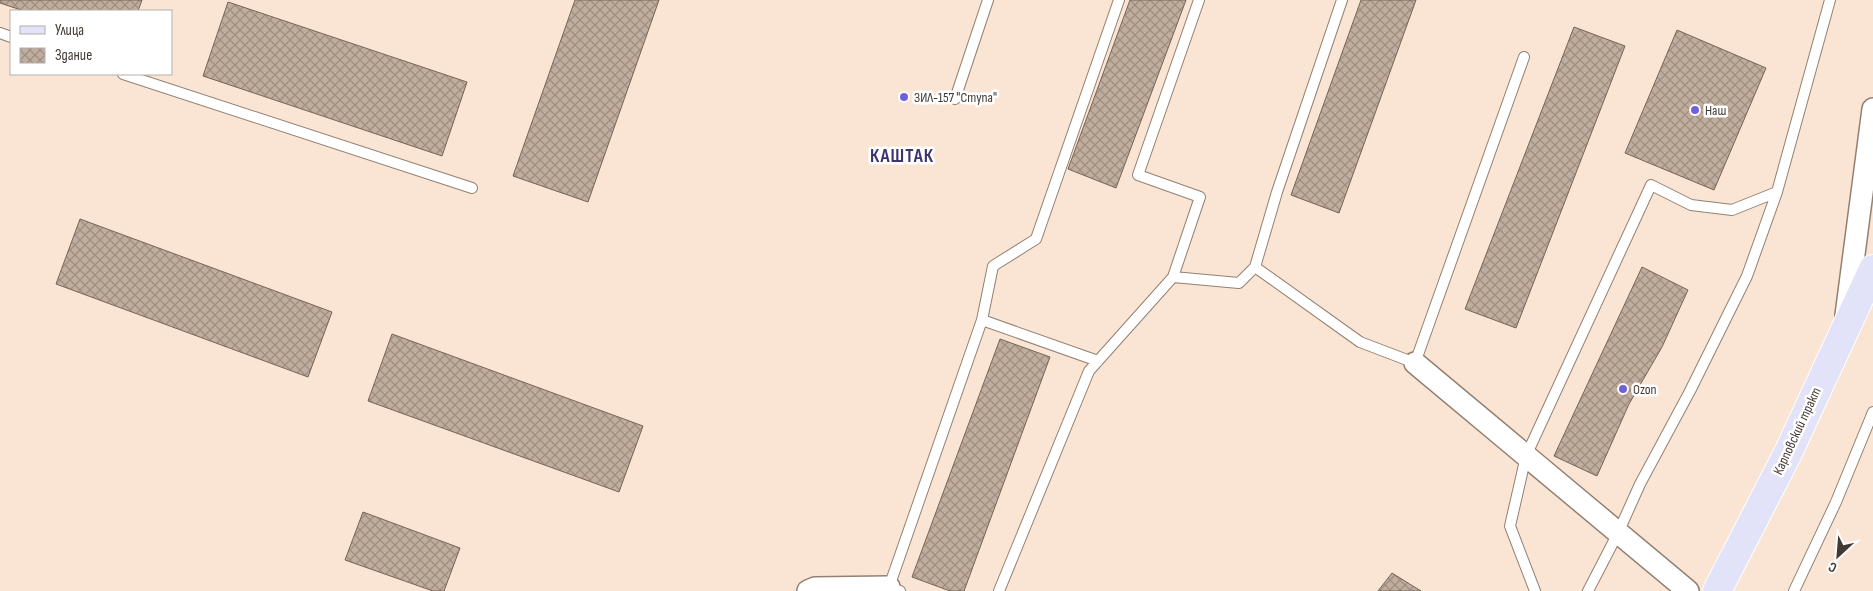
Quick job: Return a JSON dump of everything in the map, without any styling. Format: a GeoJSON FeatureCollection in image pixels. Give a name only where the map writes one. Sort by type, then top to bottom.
{"type":"FeatureCollection","features":[{"type":"Feature","properties":{"kind":"main road","name":"Карповский тракт"},"geometry":{"type":"LineString","coordinates":[[1717,591],[1788,454],[1873,269]]}},
{"type":"Feature","properties":{"kind":"street"},"geometry":{"type":"LineString","coordinates":[[1844,330],[1873,109]]}},
{"type":"Feature","properties":{"kind":"street"},"geometry":{"type":"LineString","coordinates":[[1415,363],[1688,591]]}},
{"type":"Feature","properties":{"kind":"street"},"geometry":{"type":"LineString","coordinates":[[808,591],[815,588],[895,589]]}},
{"type":"Feature","properties":{"kind":"lane"},"geometry":{"type":"LineString","coordinates":[[955,99],[988,0]]}},
{"type":"Feature","properties":{"kind":"lane"},"geometry":{"type":"LineString","coordinates":[[895,589],[982,320],[993,266],[1036,238],[1119,0]]}},
{"type":"Feature","properties":{"kind":"lane"},"geometry":{"type":"LineString","coordinates":[[1000,591],[1089,371],[1173,277],[1200,197],[1138,175],[1199,0]]}},
{"type":"Feature","properties":{"kind":"lane"},"geometry":{"type":"LineString","coordinates":[[1173,277],[1239,283],[1255,267],[1277,192],[1342,0]]}},
{"type":"Feature","properties":{"kind":"lane"},"geometry":{"type":"LineString","coordinates":[[1588,591],[1618,533],[1640,484],[1690,391],[1746,276],[1777,192],[1830,0]]}},
{"type":"Feature","properties":{"kind":"lane"},"geometry":{"type":"LineString","coordinates":[[1255,267],[1360,342],[1415,363],[1524,57]]}},
{"type":"Feature","properties":{"kind":"lane"},"geometry":{"type":"LineString","coordinates":[[127,75],[472,188]]}},
{"type":"Feature","properties":{"kind":"lane"},"geometry":{"type":"LineString","coordinates":[[1535,591],[1510,526],[1526,456],[1651,185],[1691,205],[1732,210],[1777,192]]}},
{"type":"Feature","properties":{"kind":"lane"},"geometry":{"type":"LineString","coordinates":[[982,320],[1098,361]]}},
{"type":"Feature","properties":{"kind":"lane"},"geometry":{"type":"LineString","coordinates":[[1794,591],[1836,502],[1873,412]]}},
{"type":"Feature","properties":{"kind":"building"},"geometry":{"type":"Polygon","coordinates":[[[0,0],[142,0],[138,10],[21,10],[0,3],[0,0]]]}},
{"type":"Feature","properties":{"kind":"building"},"geometry":{"type":"Polygon","coordinates":[[[575,0],[659,0],[588,202],[513,176],[575,0]]]}},
{"type":"Feature","properties":{"kind":"building"},"geometry":{"type":"Polygon","coordinates":[[[1130,0],[1186,0],[1116,188],[1068,169],[1130,0]]]}},
{"type":"Feature","properties":{"kind":"building"},"geometry":{"type":"Polygon","coordinates":[[[1361,0],[1416,0],[1339,213],[1291,195],[1361,0]]]}},
{"type":"Feature","properties":{"kind":"building"},"geometry":{"type":"Polygon","coordinates":[[[228,2],[467,82],[442,156],[203,76],[228,2]]]}},
{"type":"Feature","properties":{"kind":"building"},"geometry":{"type":"Polygon","coordinates":[[[1574,27],[1625,46],[1516,328],[1465,309],[1574,27]]]}},
{"type":"Feature","properties":{"kind":"building","name":"Наш"},"geometry":{"type":"Polygon","coordinates":[[[1677,30],[1766,68],[1714,190],[1625,153],[1677,30]]]}},
{"type":"Feature","properties":{"kind":"building"},"geometry":{"type":"Polygon","coordinates":[[[80,219],[332,312],[308,377],[56,284],[80,219]]]}},
{"type":"Feature","properties":{"kind":"building"},"geometry":{"type":"Polygon","coordinates":[[[1642,267],[1688,290],[1662,347],[1629,404],[1597,476],[1554,456],[1642,267]]]}},
{"type":"Feature","properties":{"kind":"building"},"geometry":{"type":"Polygon","coordinates":[[[392,334],[643,426],[619,492],[368,401],[392,334]]]}},
{"type":"Feature","properties":{"kind":"building"},"geometry":{"type":"Polygon","coordinates":[[[1000,339],[1050,357],[964,591],[950,591],[912,577],[1000,339]]]}},
{"type":"Feature","properties":{"kind":"building"},"geometry":{"type":"Polygon","coordinates":[[[363,512],[460,548],[444,591],[433,591],[345,560],[363,512]]]}},
{"type":"Feature","properties":{"kind":"building"},"geometry":{"type":"Polygon","coordinates":[[[1392,573],[1421,591],[1378,591],[1392,573]]]}},
{"type":"Feature","properties":{"kind":"place","name":"ЗИЛ-157 \"Ступа\""},"geometry":{"type":"Point","coordinates":[904,97]}},
{"type":"Feature","properties":{"kind":"place","name":"Наш"},"geometry":{"type":"Point","coordinates":[1695,110]}},
{"type":"Feature","properties":{"kind":"place","name":"Ozon"},"geometry":{"type":"Point","coordinates":[1623,389]}},
{"type":"Feature","properties":{"kind":"district","name":"КАШТАК"},"geometry":{"type":"Point","coordinates":[902,156]}}]}
